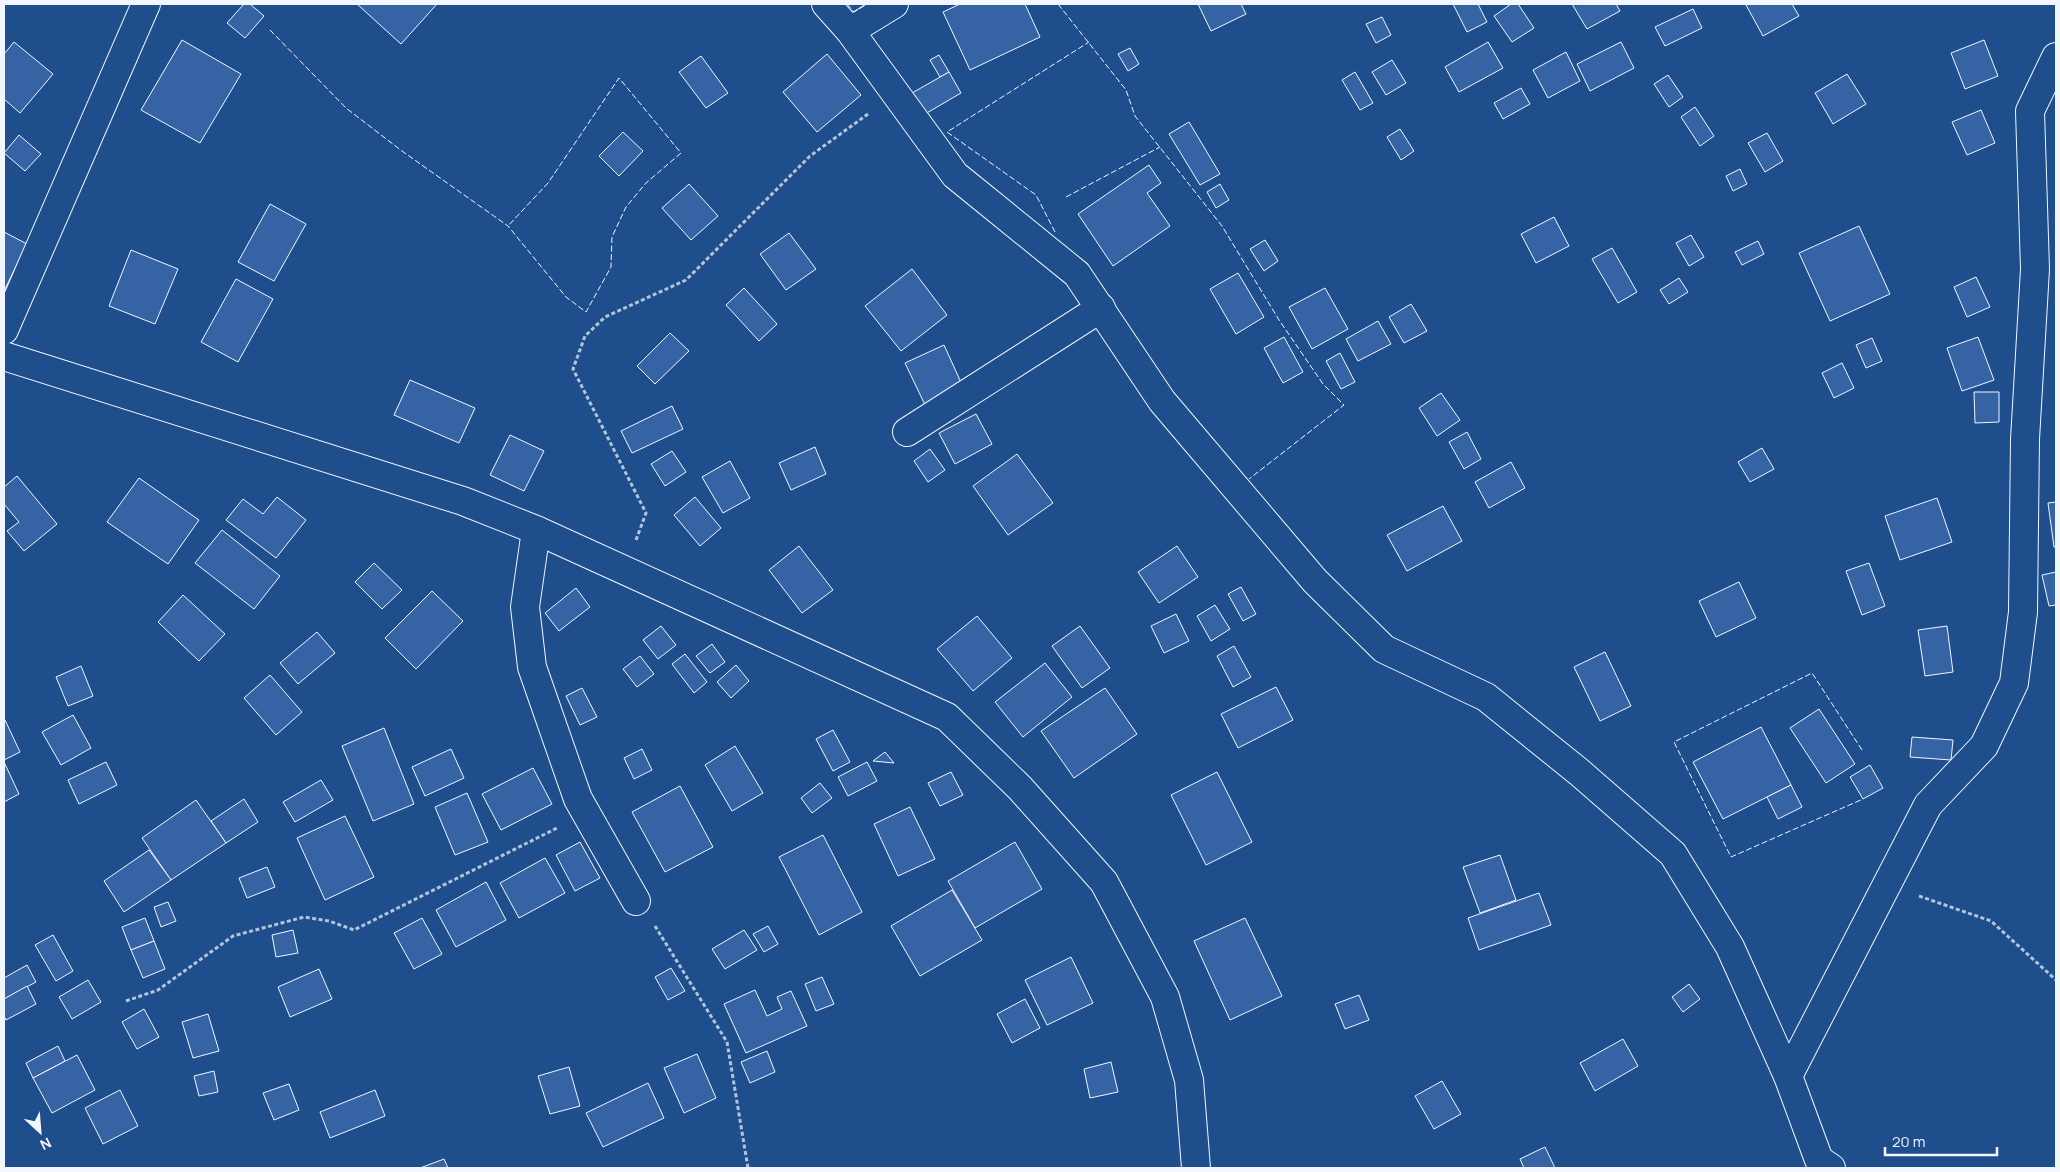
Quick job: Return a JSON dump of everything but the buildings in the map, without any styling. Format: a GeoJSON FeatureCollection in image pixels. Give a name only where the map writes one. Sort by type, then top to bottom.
{"type":"FeatureCollection","features":[{"type":"Feature","properties":{"kind":"street"},"geometry":{"type":"LineString","coordinates":[[4,330],[146,4]]}},
{"type":"Feature","properties":{"kind":"street"},"geometry":{"type":"LineString","coordinates":[[826,4],[850,32],[955,175],[1076,274],[1101,308],[1162,402],[1315,581],[1384,649],[1486,697],[1579,772],[1673,854],[1730,947],[1788,1076],[1819,1165]]}},
{"type":"Feature","properties":{"kind":"street"},"geometry":{"type":"LineString","coordinates":[[850,32],[894,4]]}},
{"type":"Feature","properties":{"kind":"street"},"geometry":{"type":"LineString","coordinates":[[1788,1076],[1928,805],[1984,746],[2014,683],[2023,612],[2024,440],[2035,269],[2030,111],[2056,57]]}},
{"type":"Feature","properties":{"kind":"street"},"geometry":{"type":"LineString","coordinates":[[906,432],[1101,308]]}},
{"type":"Feature","properties":{"kind":"street"},"geometry":{"type":"LineString","coordinates":[[4,356],[462,501],[536,530],[947,716],[1020,788],[1104,882],[1165,997],[1189,1080],[1196,1168]]}},
{"type":"Feature","properties":{"kind":"street"},"geometry":{"type":"LineString","coordinates":[[536,530],[525,607],[532,667],[578,799],[636,901]]}},
{"type":"Feature","properties":{"kind":"path"},"geometry":{"type":"LineString","coordinates":[[624,571],[646,513],[573,369],[585,336],[606,318],[686,280],[810,156],[896,94]]}},
{"type":"Feature","properties":{"kind":"path"},"geometry":{"type":"LineString","coordinates":[[126,1001],[158,990],[233,936],[304,917],[329,921],[354,930],[586,813]]}},
{"type":"Feature","properties":{"kind":"path"},"geometry":{"type":"LineString","coordinates":[[1886,886],[1991,920],[2056,980]]}},
{"type":"Feature","properties":{"kind":"path"},"geometry":{"type":"LineString","coordinates":[[636,901],[660,933],[727,1042],[748,1168]]}},
{"type":"Feature","properties":{"kind":"fence"},"geometry":{"type":"LineString","coordinates":[[847,4],[854,12],[867,4]]}},
{"type":"Feature","properties":{"kind":"fence"},"geometry":{"type":"LineString","coordinates":[[1058,4],[1126,90],[1135,116],[1222,226],[1279,320],[1323,384],[1344,405],[1249,479]]}},
{"type":"Feature","properties":{"kind":"fence"},"geometry":{"type":"LineString","coordinates":[[270,30],[346,108],[402,151],[508,226],[566,297],[586,312],[611,267],[612,237],[626,207],[646,183],[681,153],[619,78],[548,183],[508,226]]}},
{"type":"Feature","properties":{"kind":"fence"},"geometry":{"type":"LineString","coordinates":[[1055,232],[1036,195],[947,132],[1089,42]]}},
{"type":"Feature","properties":{"kind":"fence"},"geometry":{"type":"LineString","coordinates":[[1066,197],[1160,147]]}},
{"type":"Feature","properties":{"kind":"fence"},"geometry":{"type":"LineString","coordinates":[[1862,750],[1812,673],[1674,742],[1731,857],[1863,799]]}}]}
